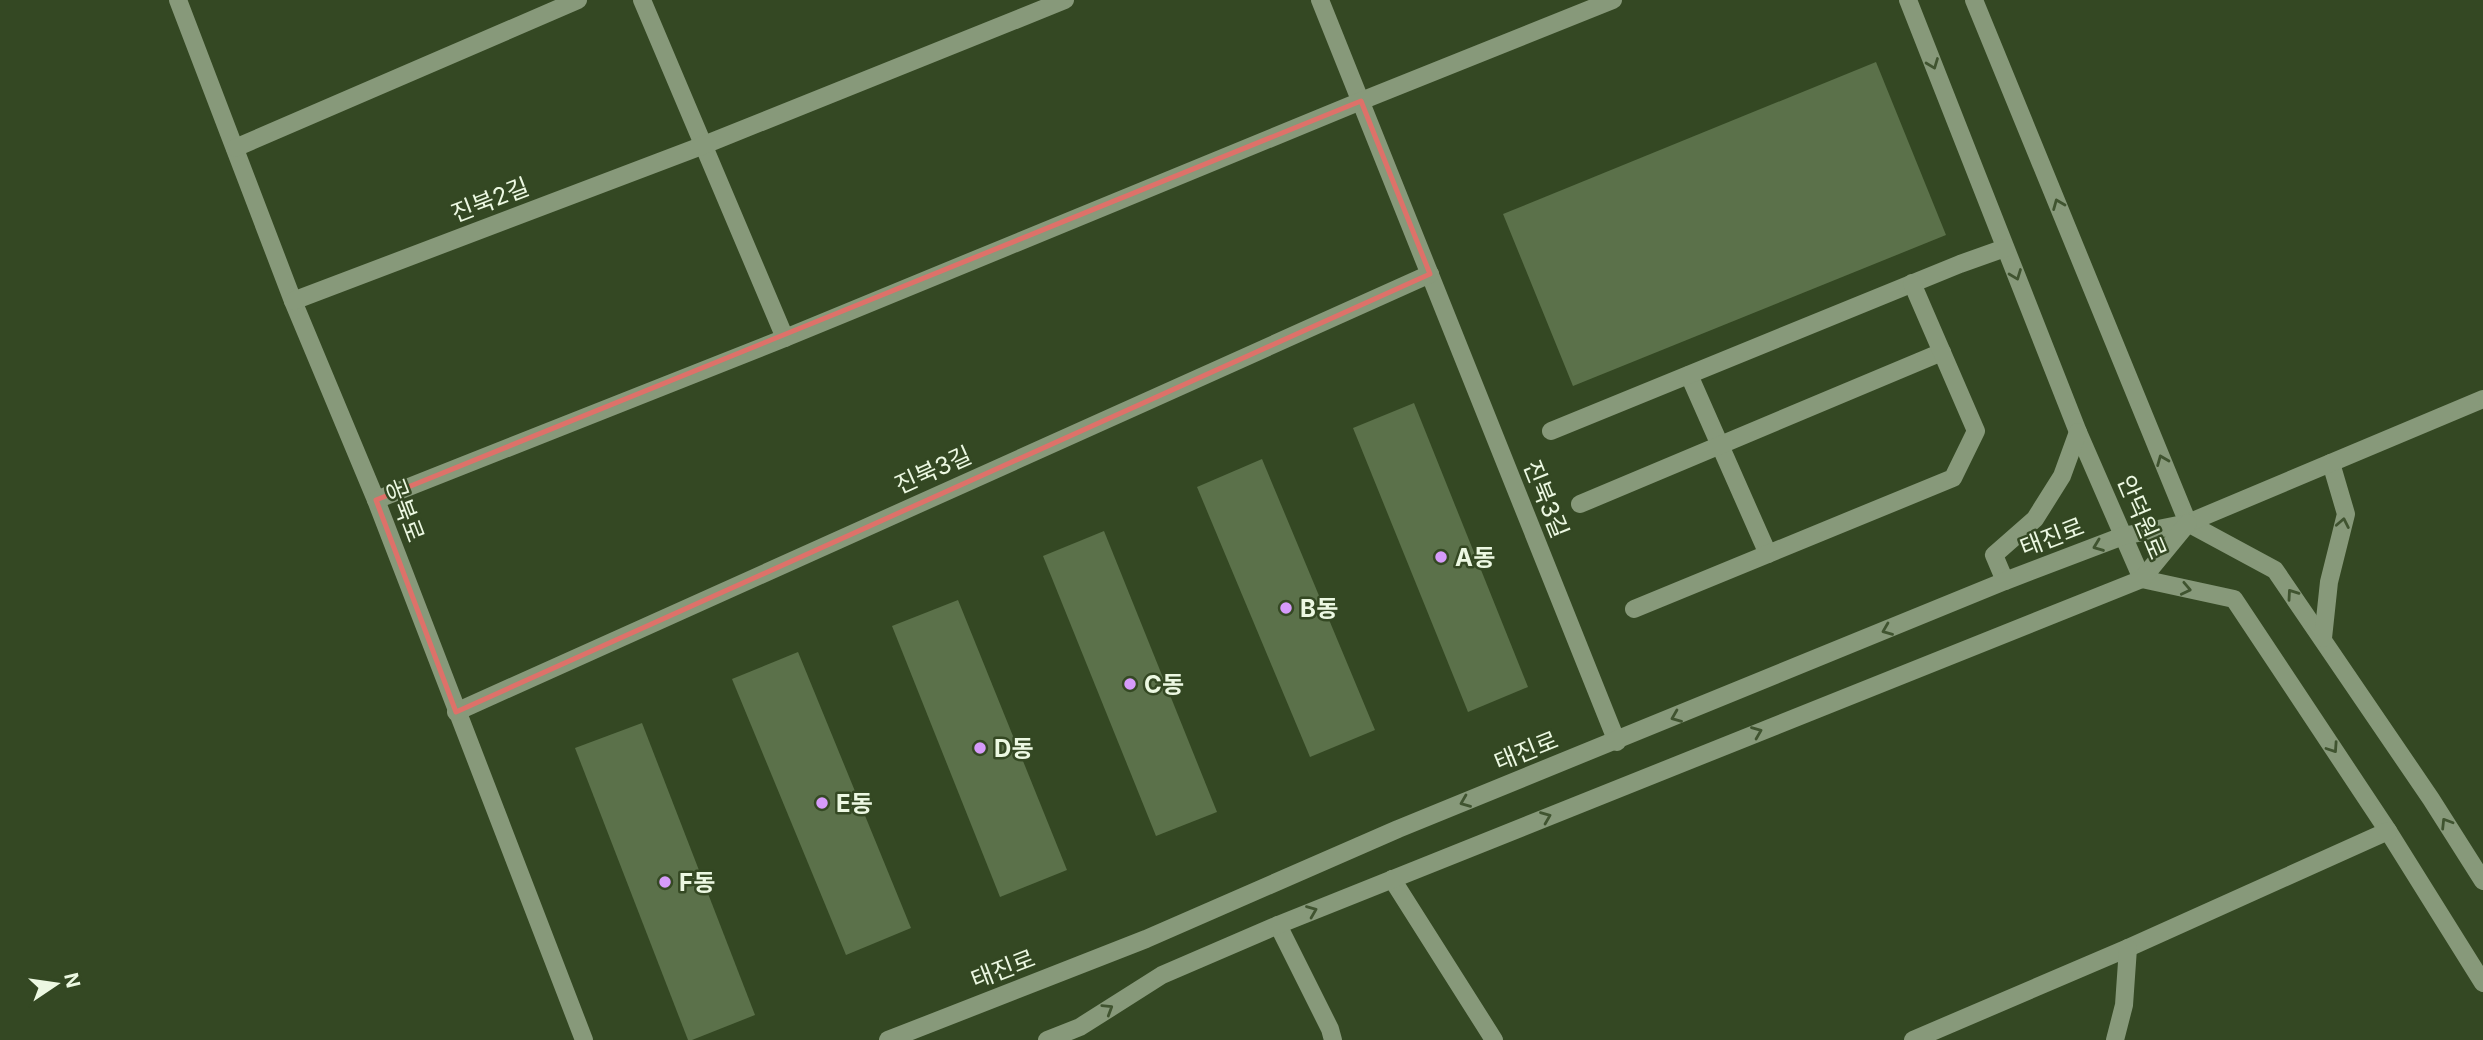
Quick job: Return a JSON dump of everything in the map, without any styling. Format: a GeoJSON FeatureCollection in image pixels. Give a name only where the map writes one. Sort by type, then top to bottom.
{"type":"FeatureCollection","features":[{"type":"Feature","properties":{"kind":"street","name":"공북로"},"geometry":{"type":"LineString","coordinates":[[178,0],[293,301],[376,500],[584,1040]]}},
{"type":"Feature","properties":{"kind":"street"},"geometry":{"type":"LineString","coordinates":[[235,148],[578,0]]}},
{"type":"Feature","properties":{"kind":"street"},"geometry":{"type":"LineString","coordinates":[[642,0],[785,338]]}},
{"type":"Feature","properties":{"kind":"street","name":"진북2길"},"geometry":{"type":"LineString","coordinates":[[293,301],[704,145],[1065,0]]}},
{"type":"Feature","properties":{"kind":"street","name":"진북3길"},"geometry":{"type":"LineString","coordinates":[[1320,0],[1617,742]]}},
{"type":"Feature","properties":{"kind":"street"},"geometry":{"type":"LineString","coordinates":[[376,500],[785,338],[1613,0]]}},
{"type":"Feature","properties":{"kind":"street","name":"안덕원로"},"geometry":{"type":"LineString","coordinates":[[1908,0],[2078,432],[2142,579],[2234,599],[2388,831],[2483,984]]}},
{"type":"Feature","properties":{"kind":"street","name":"안덕원로"},"geometry":{"type":"LineString","coordinates":[[1974,0],[2188,523],[2275,570],[2483,881]]}},
{"type":"Feature","properties":{"kind":"street"},"geometry":{"type":"LineString","coordinates":[[1551,431],[1912,283],[2005,248]]}},
{"type":"Feature","properties":{"kind":"street","name":"진북3길"},"geometry":{"type":"LineString","coordinates":[[456,712],[1430,274]]}},
{"type":"Feature","properties":{"kind":"street"},"geometry":{"type":"LineString","coordinates":[[1634,610],[1953,478],[1976,431],[1912,283]]}},
{"type":"Feature","properties":{"kind":"street"},"geometry":{"type":"LineString","coordinates":[[1580,504],[1942,352]]}},
{"type":"Feature","properties":{"kind":"street"},"geometry":{"type":"LineString","coordinates":[[1689,375],[1768,554]]}},
{"type":"Feature","properties":{"kind":"street","name":"태진로"},"geometry":{"type":"LineString","coordinates":[[888,1040],[1146,939],[1398,829],[1617,742],[2005,581],[2123,536],[2188,523],[2483,399]]}},
{"type":"Feature","properties":{"kind":"street"},"geometry":{"type":"LineString","coordinates":[[2005,581],[1994,555],[2035,519],[2062,476],[2078,432]]}},
{"type":"Feature","properties":{"kind":"street"},"geometry":{"type":"LineString","coordinates":[[2323,638],[2329,582],[2346,514],[2331,463]]}},
{"type":"Feature","properties":{"kind":"street","name":"태진로"},"geometry":{"type":"LineString","coordinates":[[1047,1040],[1084,1033],[1162,975],[1278,925],[2142,579],[2188,523]]}},
{"type":"Feature","properties":{"kind":"street"},"geometry":{"type":"LineString","coordinates":[[1913,1040],[2128,948],[2388,831]]}},
{"type":"Feature","properties":{"kind":"street"},"geometry":{"type":"LineString","coordinates":[[1392,879],[1494,1040]]}},
{"type":"Feature","properties":{"kind":"street"},"geometry":{"type":"LineString","coordinates":[[1278,925],[1333,1040]]}},
{"type":"Feature","properties":{"kind":"street"},"geometry":{"type":"LineString","coordinates":[[2115,1040],[2124,1005],[2128,948]]}},
{"type":"Feature","properties":{"kind":"highlighted area"},"geometry":{"type":"Polygon","coordinates":[[[1361,101],[1430,274],[456,712],[376,500],[1361,101]]]}},
{"type":"Feature","properties":{"kind":"building"},"geometry":{"type":"Polygon","coordinates":[[[1876,62],[1946,235],[1573,386],[1503,214],[1876,62]]]}},
{"type":"Feature","properties":{"kind":"building","name":"A동"},"geometry":{"type":"Polygon","coordinates":[[[1414,403],[1528,687],[1468,712],[1353,428],[1414,403]]]}},
{"type":"Feature","properties":{"kind":"building","name":"B동"},"geometry":{"type":"Polygon","coordinates":[[[1262,459],[1375,730],[1310,757],[1197,487],[1262,459]]]}},
{"type":"Feature","properties":{"kind":"building","name":"C동"},"geometry":{"type":"Polygon","coordinates":[[[1104,531],[1217,812],[1156,836],[1043,556],[1104,531]]]}},
{"type":"Feature","properties":{"kind":"building","name":"D동"},"geometry":{"type":"Polygon","coordinates":[[[958,600],[1067,870],[1000,897],[892,626],[958,600]]]}},
{"type":"Feature","properties":{"kind":"building","name":"E동"},"geometry":{"type":"Polygon","coordinates":[[[798,652],[911,928],[846,955],[732,679],[798,652]]]}},
{"type":"Feature","properties":{"kind":"building","name":"F동"},"geometry":{"type":"Polygon","coordinates":[[[642,723],[755,1015],[692,1040],[688,1040],[575,748],[642,723]]]}},
{"type":"Feature","properties":{"kind":"place","name":"A동"},"geometry":{"type":"Point","coordinates":[1441,557]}},
{"type":"Feature","properties":{"kind":"place","name":"B동"},"geometry":{"type":"Point","coordinates":[1286,608]}},
{"type":"Feature","properties":{"kind":"place","name":"C동"},"geometry":{"type":"Point","coordinates":[1130,684]}},
{"type":"Feature","properties":{"kind":"place","name":"D동"},"geometry":{"type":"Point","coordinates":[980,748]}},
{"type":"Feature","properties":{"kind":"place","name":"E동"},"geometry":{"type":"Point","coordinates":[822,803]}},
{"type":"Feature","properties":{"kind":"place","name":"F동"},"geometry":{"type":"Point","coordinates":[665,882]}}]}
